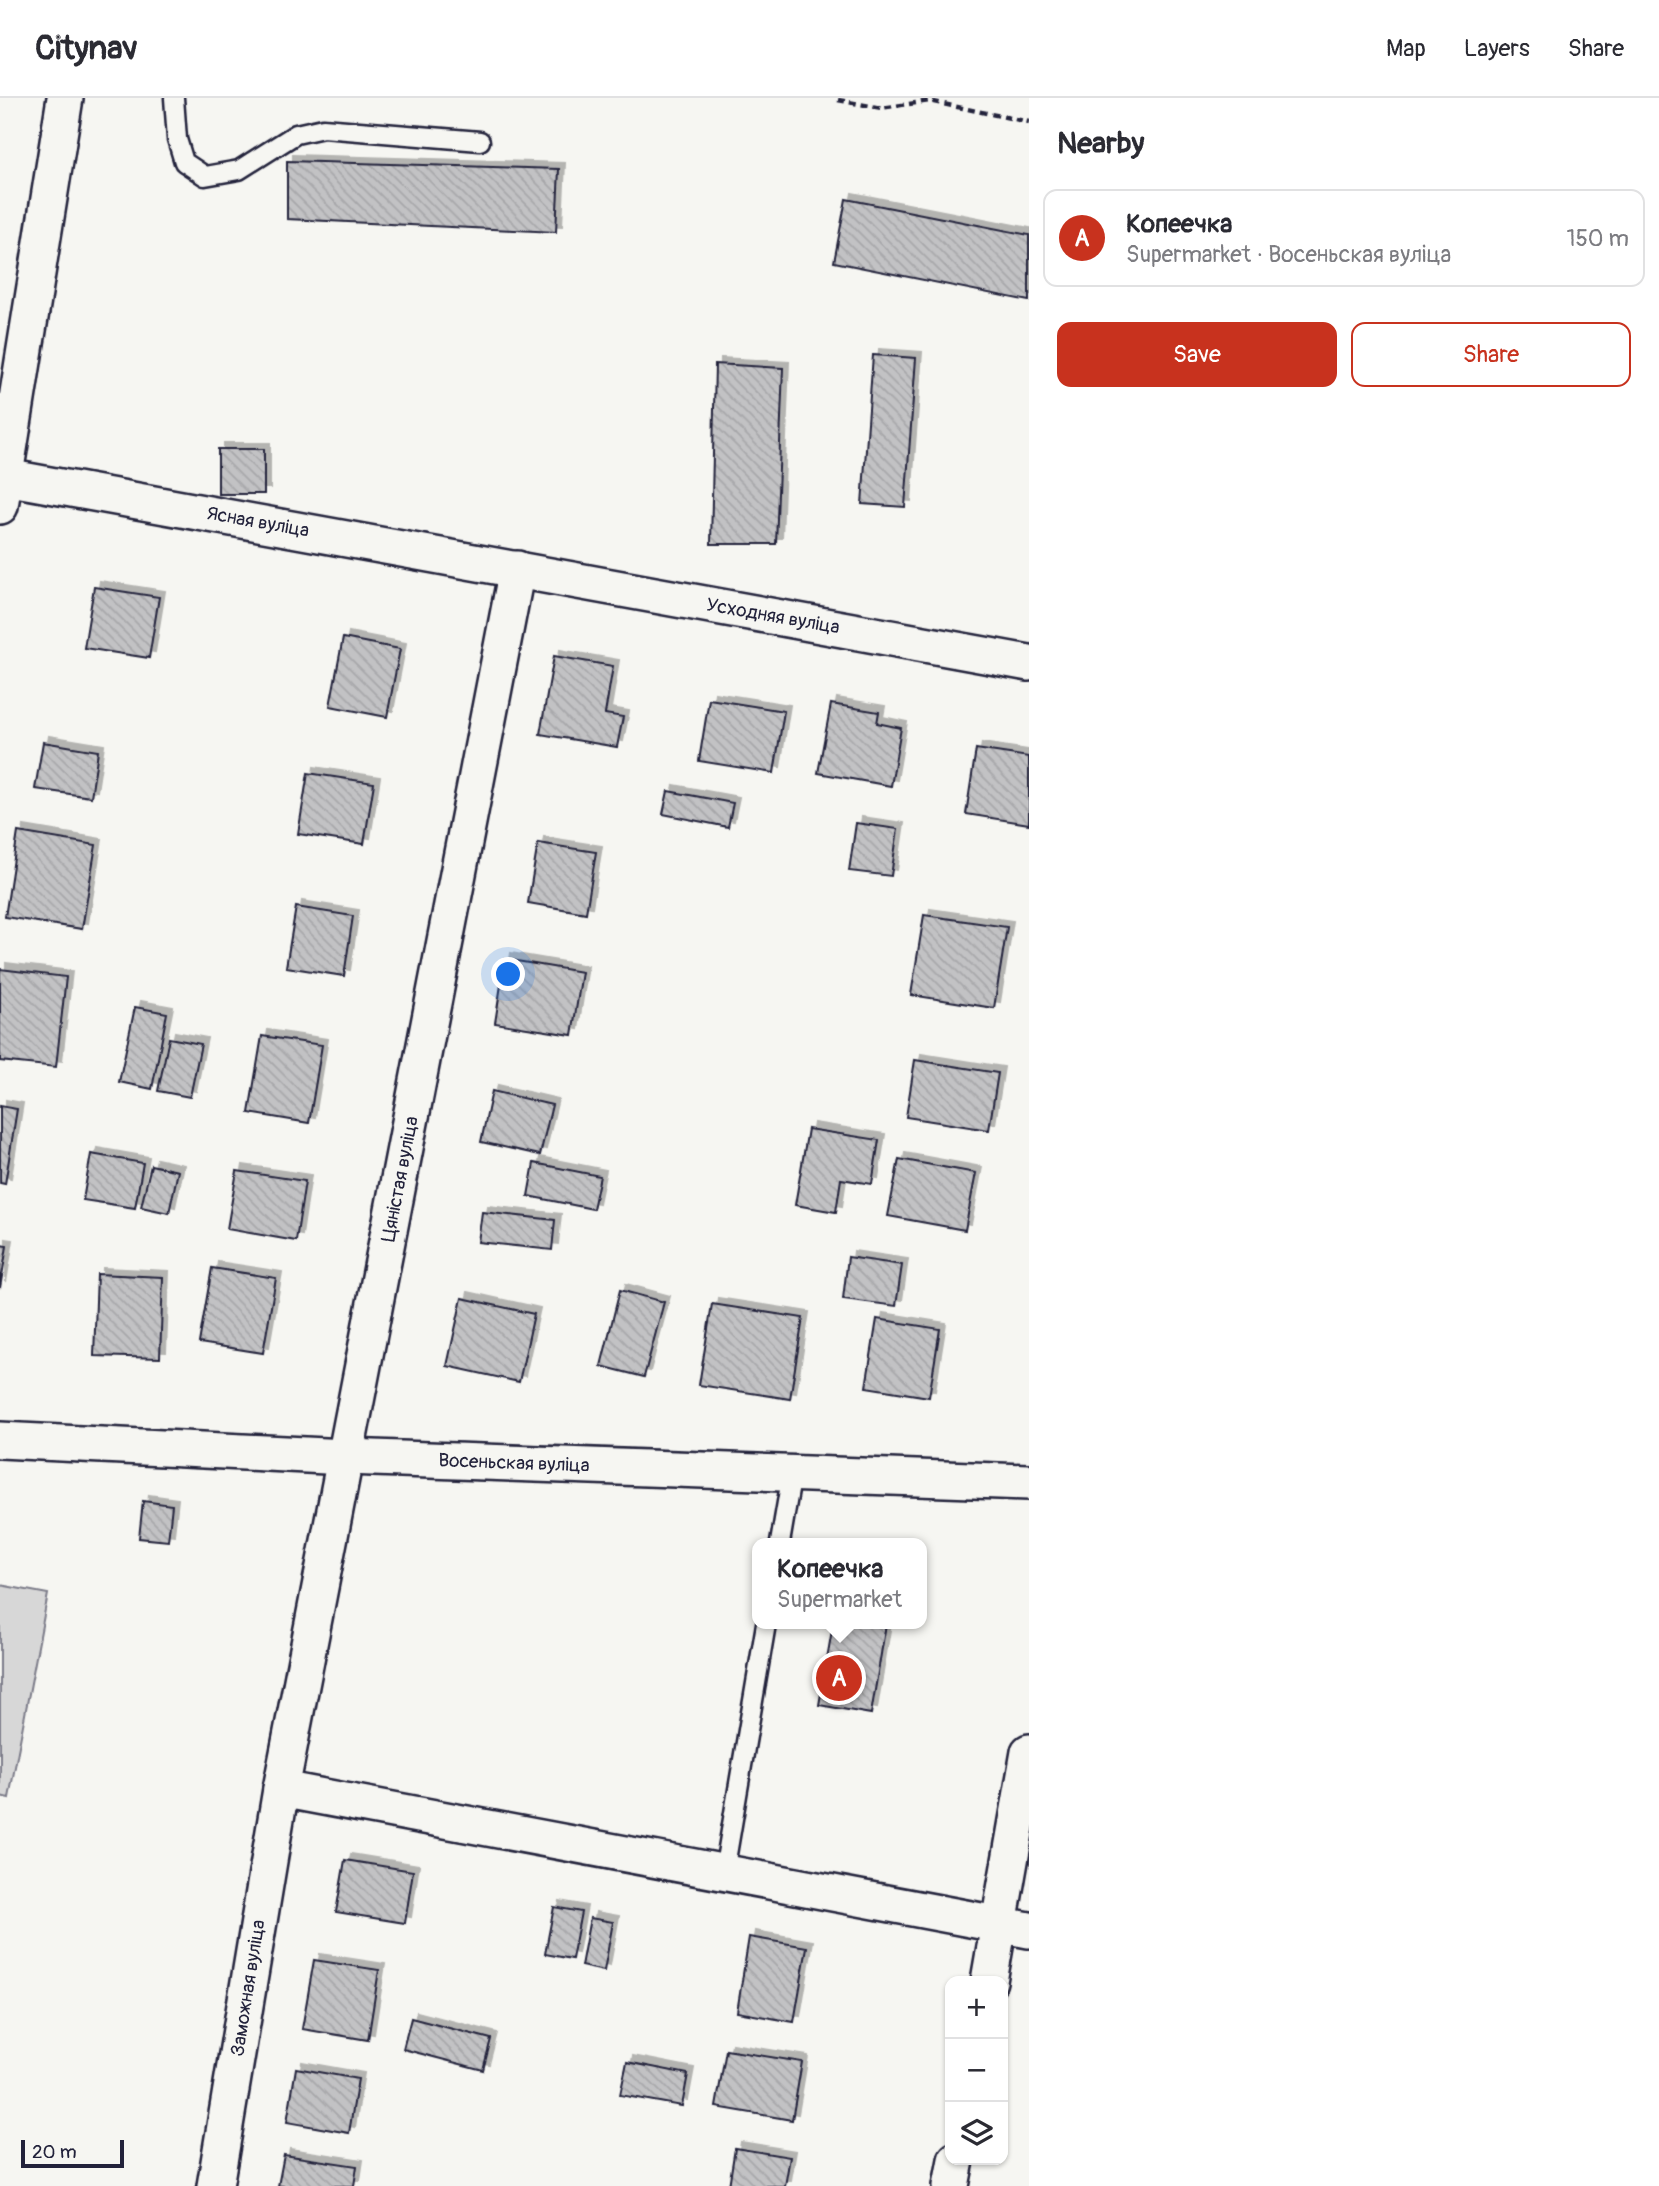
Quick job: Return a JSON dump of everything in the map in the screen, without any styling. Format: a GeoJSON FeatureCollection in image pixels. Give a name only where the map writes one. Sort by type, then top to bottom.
{"type":"FeatureCollection","features":[{"type":"Feature","properties":{"kind":"street"},"geometry":{"type":"LineString","coordinates":[[2,486],[65,98]]}},
{"type":"Feature","properties":{"kind":"street","name":"Ясная вуліца"},"geometry":{"type":"LineString","coordinates":[[2,486],[517,569]]}},
{"type":"Feature","properties":{"kind":"street","name":"Усходняя вуліца"},"geometry":{"type":"LineString","coordinates":[[517,569],[1029,663]]}},
{"type":"Feature","properties":{"kind":"street","name":"Цяністая вуліца"},"geometry":{"type":"LineString","coordinates":[[281,1789],[517,569]]}},
{"type":"Feature","properties":{"kind":"street","name":"Восеньская вуліца"},"geometry":{"type":"LineString","coordinates":[[0,1440],[346,1457],[1029,1482]]}},
{"type":"Feature","properties":{"kind":"street"},"geometry":{"type":"LineString","coordinates":[[991,1976],[1014,1927],[1029,1752]]}},
{"type":"Feature","properties":{"kind":"street"},"geometry":{"type":"LineString","coordinates":[[281,1789],[1014,1927]]}},
{"type":"Feature","properties":{"kind":"street","name":"Заможная вуліца"},"geometry":{"type":"LineString","coordinates":[[215,2186],[281,1789]]}},
{"type":"Feature","properties":{"kind":"street"},"geometry":{"type":"LineString","coordinates":[[951,2186],[955,2165]]}},
{"type":"Feature","properties":{"kind":"lane"},"geometry":{"type":"LineString","coordinates":[[174,98],[177,139],[184,162],[205,176],[239,170],[296,134],[323,128],[480,141]]}},
{"type":"Feature","properties":{"kind":"lane"},"geometry":{"type":"LineString","coordinates":[[781,1538],[792,1473]]}},
{"type":"Feature","properties":{"kind":"lane"},"geometry":{"type":"LineString","coordinates":[[724,1872],[765,1629]]}},
{"type":"Feature","properties":{"kind":"path"},"geometry":{"type":"LineString","coordinates":[[838,100],[881,108],[929,101],[1029,122]]}},
{"type":"Feature","properties":{"kind":"shaded area"},"geometry":{"type":"Polygon","coordinates":[[[0,1585],[48,1594],[9,1798],[0,1796],[0,1585]]]}},
{"type":"Feature","properties":{"kind":"building"},"geometry":{"type":"Polygon","coordinates":[[[287,161],[559,169],[556,232],[287,219],[287,161]]]}},
{"type":"Feature","properties":{"kind":"building"},"geometry":{"type":"Polygon","coordinates":[[[846,199],[1029,235],[1029,301],[834,262],[846,199]]]}},
{"type":"Feature","properties":{"kind":"building"},"geometry":{"type":"Polygon","coordinates":[[[873,355],[916,358],[905,507],[862,504],[873,355]]]}},
{"type":"Feature","properties":{"kind":"building"},"geometry":{"type":"Polygon","coordinates":[[[715,364],[783,368],[776,544],[711,544],[715,364]]]}},
{"type":"Feature","properties":{"kind":"building"},"geometry":{"type":"Polygon","coordinates":[[[218,449],[264,449],[264,494],[218,494],[218,449]]]}},
{"type":"Feature","properties":{"kind":"building"},"geometry":{"type":"Polygon","coordinates":[[[94,587],[159,597],[149,658],[84,648],[94,587]]]}},
{"type":"Feature","properties":{"kind":"building"},"geometry":{"type":"Polygon","coordinates":[[[343,638],[400,649],[387,717],[330,706],[343,638]]]}},
{"type":"Feature","properties":{"kind":"building"},"geometry":{"type":"Polygon","coordinates":[[[554,656],[613,666],[605,714],[623,717],[617,747],[540,734],[554,656]]]}},
{"type":"Feature","properties":{"kind":"building"},"geometry":{"type":"Polygon","coordinates":[[[709,699],[784,711],[774,773],[699,761],[709,699]]]}},
{"type":"Feature","properties":{"kind":"building"},"geometry":{"type":"Polygon","coordinates":[[[831,704],[879,712],[877,723],[901,728],[891,786],[818,773],[831,704]]]}},
{"type":"Feature","properties":{"kind":"building"},"geometry":{"type":"Polygon","coordinates":[[[43,742],[98,751],[91,797],[35,789],[43,742]]]}},
{"type":"Feature","properties":{"kind":"building"},"geometry":{"type":"Polygon","coordinates":[[[976,749],[1029,757],[1029,824],[966,814],[976,749]]]}},
{"type":"Feature","properties":{"kind":"building"},"geometry":{"type":"Polygon","coordinates":[[[308,773],[374,783],[364,844],[298,834],[308,773]]]}},
{"type":"Feature","properties":{"kind":"building"},"geometry":{"type":"Polygon","coordinates":[[[668,791],[733,803],[728,827],[663,814],[668,791]]]}},
{"type":"Feature","properties":{"kind":"building"},"geometry":{"type":"Polygon","coordinates":[[[856,823],[898,829],[891,876],[849,871],[856,823]]]}},
{"type":"Feature","properties":{"kind":"building"},"geometry":{"type":"Polygon","coordinates":[[[18,832],[96,845],[82,929],[5,917],[18,832]]]}},
{"type":"Feature","properties":{"kind":"building"},"geometry":{"type":"Polygon","coordinates":[[[538,843],[596,852],[586,913],[528,903],[538,843]]]}},
{"type":"Feature","properties":{"kind":"building"},"geometry":{"type":"Polygon","coordinates":[[[296,907],[353,916],[344,976],[286,967],[296,907]]]}},
{"type":"Feature","properties":{"kind":"building"},"geometry":{"type":"Polygon","coordinates":[[[924,915],[1007,927],[994,1008],[911,995],[924,915]]]}},
{"type":"Feature","properties":{"kind":"building"},"geometry":{"type":"Polygon","coordinates":[[[505,959],[582,972],[572,1035],[495,1023],[505,959]]]}},
{"type":"Feature","properties":{"kind":"building"},"geometry":{"type":"Polygon","coordinates":[[[0,969],[66,977],[56,1067],[0,1061],[0,969]]]}},
{"type":"Feature","properties":{"kind":"building"},"geometry":{"type":"Polygon","coordinates":[[[135,1007],[167,1013],[152,1089],[119,1082],[135,1007]]]}},
{"type":"Feature","properties":{"kind":"building"},"geometry":{"type":"Polygon","coordinates":[[[262,1036],[322,1045],[309,1123],[249,1113],[262,1036]]]}},
{"type":"Feature","properties":{"kind":"building"},"geometry":{"type":"Polygon","coordinates":[[[169,1038],[201,1044],[190,1097],[158,1091],[169,1038]]]}},
{"type":"Feature","properties":{"kind":"building"},"geometry":{"type":"Polygon","coordinates":[[[915,1060],[998,1073],[989,1130],[906,1117],[915,1060]]]}},
{"type":"Feature","properties":{"kind":"building"},"geometry":{"type":"Polygon","coordinates":[[[492,1091],[552,1105],[540,1155],[481,1142],[492,1091]]]}},
{"type":"Feature","properties":{"kind":"building"},"geometry":{"type":"Polygon","coordinates":[[[0,1106],[17,1109],[5,1184],[0,1183],[0,1106]]]}},
{"type":"Feature","properties":{"kind":"building"},"geometry":{"type":"Polygon","coordinates":[[[808,1129],[879,1140],[872,1184],[841,1179],[836,1212],[795,1205],[808,1129]]]}},
{"type":"Feature","properties":{"kind":"building"},"geometry":{"type":"Polygon","coordinates":[[[91,1154],[143,1163],[135,1208],[83,1200],[91,1154]]]}},
{"type":"Feature","properties":{"kind":"building"},"geometry":{"type":"Polygon","coordinates":[[[899,1159],[976,1173],[965,1230],[888,1216],[899,1159]]]}},
{"type":"Feature","properties":{"kind":"building"},"geometry":{"type":"Polygon","coordinates":[[[534,1163],[600,1176],[593,1209],[528,1196],[534,1163]]]}},
{"type":"Feature","properties":{"kind":"building"},"geometry":{"type":"Polygon","coordinates":[[[151,1165],[178,1171],[169,1213],[141,1207],[151,1165]]]}},
{"type":"Feature","properties":{"kind":"building"},"geometry":{"type":"Polygon","coordinates":[[[237,1171],[305,1181],[296,1241],[227,1229],[237,1171]]]}},
{"type":"Feature","properties":{"kind":"building"},"geometry":{"type":"Polygon","coordinates":[[[482,1212],[555,1220],[552,1250],[478,1242],[482,1212]]]}},
{"type":"Feature","properties":{"kind":"building"},"geometry":{"type":"Polygon","coordinates":[[[0,1245],[7,1246],[0,1288],[0,1245]]]}},
{"type":"Feature","properties":{"kind":"building"},"geometry":{"type":"Polygon","coordinates":[[[848,1257],[902,1265],[896,1306],[843,1299],[848,1257]]]}},
{"type":"Feature","properties":{"kind":"building"},"geometry":{"type":"Polygon","coordinates":[[[212,1268],[276,1278],[263,1353],[199,1343],[212,1268]]]}},
{"type":"Feature","properties":{"kind":"building"},"geometry":{"type":"Polygon","coordinates":[[[97,1274],[163,1277],[160,1358],[94,1356],[97,1274]]]}},
{"type":"Feature","properties":{"kind":"building"},"geometry":{"type":"Polygon","coordinates":[[[620,1290],[664,1302],[644,1377],[601,1366],[620,1290]]]}},
{"type":"Feature","properties":{"kind":"building"},"geometry":{"type":"Polygon","coordinates":[[[462,1298],[534,1314],[519,1382],[447,1366],[462,1298]]]}},
{"type":"Feature","properties":{"kind":"building"},"geometry":{"type":"Polygon","coordinates":[[[712,1304],[803,1318],[790,1399],[699,1385],[712,1304]]]}},
{"type":"Feature","properties":{"kind":"building"},"geometry":{"type":"Polygon","coordinates":[[[877,1319],[940,1329],[929,1397],[866,1387],[877,1319]]]}},
{"type":"Feature","properties":{"kind":"building"},"geometry":{"type":"Polygon","coordinates":[[[143,1501],[172,1505],[168,1541],[139,1538],[143,1501]]]}},
{"type":"Feature","properties":{"kind":"building"},"geometry":{"type":"Polygon","coordinates":[[[832,1629],[885,1629],[871,1714],[819,1705],[832,1629]]]}},
{"type":"Feature","properties":{"kind":"building"},"geometry":{"type":"Polygon","coordinates":[[[345,1860],[413,1871],[405,1923],[336,1912],[345,1860]]]}},
{"type":"Feature","properties":{"kind":"building"},"geometry":{"type":"Polygon","coordinates":[[[554,1907],[581,1912],[572,1959],[545,1954],[554,1907]]]}},
{"type":"Feature","properties":{"kind":"building"},"geometry":{"type":"Polygon","coordinates":[[[590,1918],[613,1922],[604,1971],[581,1966],[590,1918]]]}},
{"type":"Feature","properties":{"kind":"building"},"geometry":{"type":"Polygon","coordinates":[[[749,1937],[807,1947],[794,2022],[737,2012],[749,1937]]]}},
{"type":"Feature","properties":{"kind":"building"},"geometry":{"type":"Polygon","coordinates":[[[314,1960],[379,1970],[368,2040],[302,2029],[314,1960]]]}},
{"type":"Feature","properties":{"kind":"building"},"geometry":{"type":"Polygon","coordinates":[[[411,2018],[491,2039],[483,2070],[403,2049],[411,2018]]]}},
{"type":"Feature","properties":{"kind":"building"},"geometry":{"type":"Polygon","coordinates":[[[726,2050],[802,2062],[792,2120],[716,2107],[726,2050]]]}},
{"type":"Feature","properties":{"kind":"building"},"geometry":{"type":"Polygon","coordinates":[[[627,2062],[688,2074],[682,2106],[620,2095],[627,2062]]]}},
{"type":"Feature","properties":{"kind":"building"},"geometry":{"type":"Polygon","coordinates":[[[296,2068],[358,2079],[349,2133],[287,2122],[296,2068]]]}},
{"type":"Feature","properties":{"kind":"building"},"geometry":{"type":"Polygon","coordinates":[[[735,2148],[790,2157],[785,2186],[729,2186],[735,2148]]]}},
{"type":"Feature","properties":{"kind":"building"},"geometry":{"type":"Polygon","coordinates":[[[284,2155],[357,2166],[354,2186],[278,2186],[284,2155]]]}},
{"type":"Feature","properties":{"kind":"place","name":"Копеечка"},"geometry":{"type":"Point","coordinates":[839,1678]}}]}
